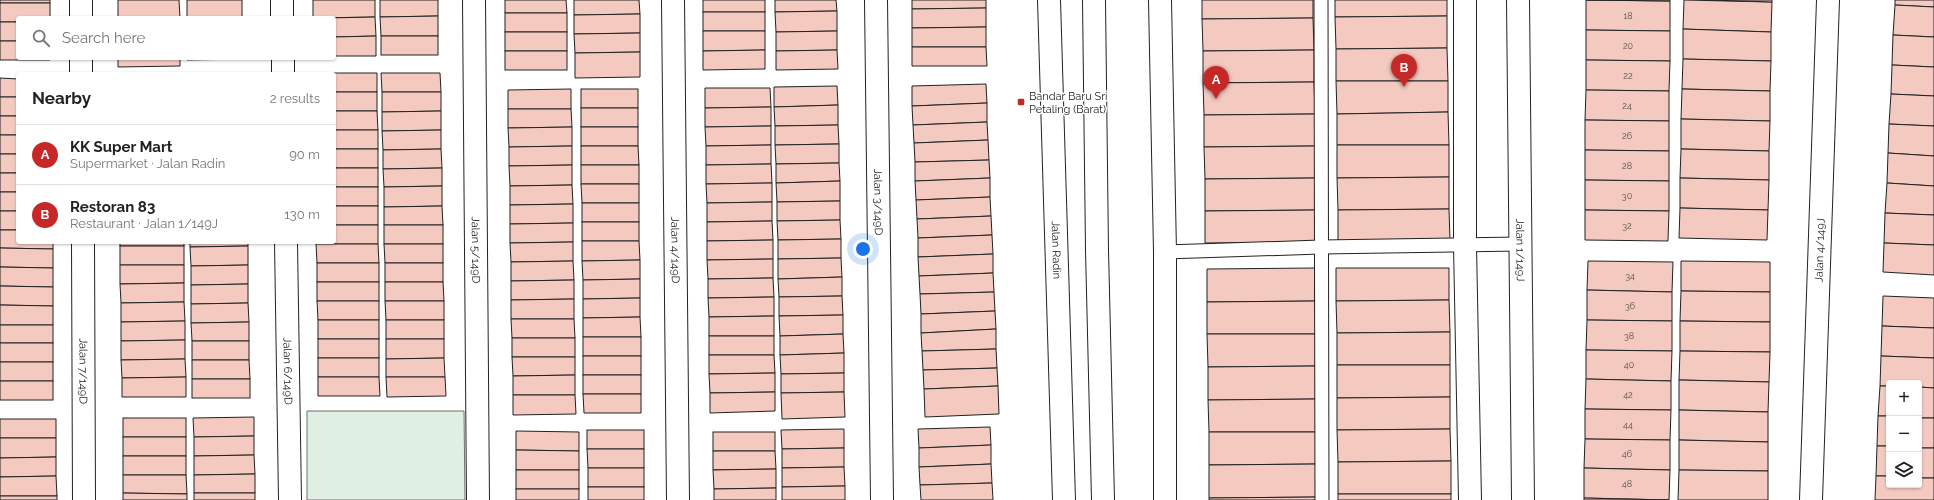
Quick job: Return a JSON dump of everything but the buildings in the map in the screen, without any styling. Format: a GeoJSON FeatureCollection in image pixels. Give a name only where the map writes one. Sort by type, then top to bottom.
{"type":"FeatureCollection","features":[{"type":"Feature","properties":{"kind":"street"},"geometry":{"type":"LineString","coordinates":[[81,0],[81,16]]}},
{"type":"Feature","properties":{"kind":"street"},"geometry":{"type":"LineString","coordinates":[[282,0],[282,16]]}},
{"type":"Feature","properties":{"kind":"street","name":"Jalan 5/149D"},"geometry":{"type":"LineString","coordinates":[[474,0],[478,500]]}},
{"type":"Feature","properties":{"kind":"street","name":"Jalan 4/149D"},"geometry":{"type":"LineString","coordinates":[[673,0],[678,500]]}},
{"type":"Feature","properties":{"kind":"street","name":"Jalan 3/149D"},"geometry":{"type":"LineString","coordinates":[[876,0],[882,500]]}},
{"type":"Feature","properties":{"kind":"street","name":"Jalan Radin"},"geometry":{"type":"LineString","coordinates":[[1049,0],[1064,500]]}},
{"type":"Feature","properties":{"kind":"street"},"geometry":{"type":"LineString","coordinates":[[1094,0],[1097,250],[1103,500]]}},
{"type":"Feature","properties":{"kind":"street"},"geometry":{"type":"LineString","coordinates":[[1160,0],[1165,252],[1166,500]]}},
{"type":"Feature","properties":{"kind":"street"},"geometry":{"type":"LineString","coordinates":[[1465,0],[1465,246],[1470,500]]}},
{"type":"Feature","properties":{"kind":"street","name":"Jalan 1/149J"},"geometry":{"type":"LineString","coordinates":[[1518,0],[1523,500]]}},
{"type":"Feature","properties":{"kind":"street","name":"Jalan 4/149J"},"geometry":{"type":"LineString","coordinates":[[1811,500],[1828,0]]}},
{"type":"Feature","properties":{"kind":"street"},"geometry":{"type":"LineString","coordinates":[[81,60],[81,72]]}},
{"type":"Feature","properties":{"kind":"street"},"geometry":{"type":"LineString","coordinates":[[283,60],[283,72]]}},
{"type":"Feature","properties":{"kind":"street","name":"Jalan 7/149D"},"geometry":{"type":"LineString","coordinates":[[82,244],[84,500]]}},
{"type":"Feature","properties":{"kind":"street","name":"Jalan 6/149D"},"geometry":{"type":"LineString","coordinates":[[286,244],[290,500]]}},
{"type":"Feature","properties":{"kind":"lane"},"geometry":{"type":"LineString","coordinates":[[1321,0],[1322,500]]}},
{"type":"Feature","properties":{"kind":"lane"},"geometry":{"type":"LineString","coordinates":[[1165,252],[1321,247],[1520,244]]}},
{"type":"Feature","properties":{"kind":"green space"},"geometry":{"type":"Polygon","coordinates":[[[307,411],[464,411],[465,500],[307,500],[307,411]]]}},
{"type":"Feature","properties":{"kind":"place","name":"Restoran 83"},"geometry":{"type":"Point","coordinates":[1404,87]}},
{"type":"Feature","properties":{"kind":"place","name":"KK Super Mart"},"geometry":{"type":"Point","coordinates":[1216,99]}},
{"type":"Feature","properties":{"kind":"place","name":"Bandar Baru Sri Petaling (Barat)"},"geometry":{"type":"Point","coordinates":[1021,102]}}]}
